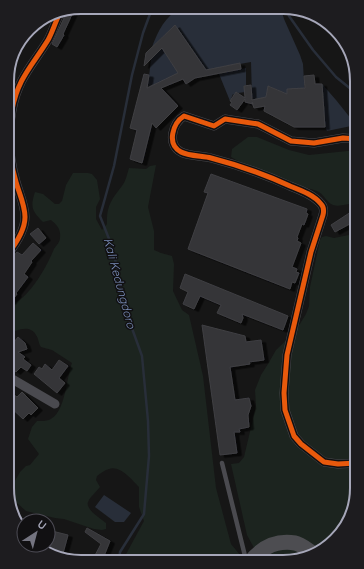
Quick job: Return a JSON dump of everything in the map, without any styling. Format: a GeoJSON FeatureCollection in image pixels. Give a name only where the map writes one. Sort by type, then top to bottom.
{"type":"FeatureCollection","features":[{"type":"Feature","properties":{"kind":"main road"},"geometry":{"type":"LineString","coordinates":[[255,555],[268,546],[279,543],[296,543],[308,550]]}},
{"type":"Feature","properties":{"kind":"street"},"geometry":{"type":"LineString","coordinates":[[14,103],[19,84],[48,40],[57,19]]}},
{"type":"Feature","properties":{"kind":"street"},"geometry":{"type":"LineString","coordinates":[[350,138],[343,138],[314,143],[291,141],[258,124],[225,119],[214,126],[184,116],[178,120],[173,133],[173,143],[181,152],[211,158],[255,171],[308,194],[322,204],[324,209],[323,216],[311,252],[287,355],[284,393],[285,410],[294,436],[301,444],[324,462],[338,464],[350,463]]}},
{"type":"Feature","properties":{"kind":"street"},"geometry":{"type":"LineString","coordinates":[[14,172],[25,217],[23,227],[14,246]]}},
{"type":"Feature","properties":{"kind":"street"},"geometry":{"type":"LineString","coordinates":[[14,380],[55,404]]}},
{"type":"Feature","properties":{"kind":"lane"},"geometry":{"type":"LineString","coordinates":[[222,463],[246,555]]}},
{"type":"Feature","properties":{"kind":"shaded area"},"geometry":{"type":"Polygon","coordinates":[[[283,14],[303,64],[305,99],[295,89],[287,89],[287,94],[268,86],[266,97],[254,100],[252,97],[251,62],[206,70],[175,25],[152,47],[163,24],[171,15],[283,14]]]}},
{"type":"Feature","properties":{"kind":"shaded area"},"geometry":{"type":"Polygon","coordinates":[[[162,48],[178,73],[153,87],[148,86],[151,59],[162,48]]]}},
{"type":"Feature","properties":{"kind":"shaded area"},"geometry":{"type":"Polygon","coordinates":[[[246,68],[246,85],[244,86],[245,92],[236,92],[234,95],[233,94],[230,101],[219,74],[246,68]]]}},
{"type":"Feature","properties":{"kind":"shaded area"},"geometry":{"type":"Polygon","coordinates":[[[322,84],[350,118],[350,126],[327,131],[325,127],[322,84]]]}},
{"type":"Feature","properties":{"kind":"shaded area"},"geometry":{"type":"Polygon","coordinates":[[[248,137],[257,137],[289,150],[309,155],[350,151],[350,204],[335,206],[317,191],[287,183],[254,170],[231,157],[232,149],[248,137]]]}},
{"type":"Feature","properties":{"kind":"shaded area"},"geometry":{"type":"Polygon","coordinates":[[[156,165],[148,207],[154,231],[154,250],[172,256],[174,264],[173,291],[182,310],[189,315],[203,376],[216,488],[231,544],[240,555],[126,555],[144,521],[139,507],[139,487],[126,474],[113,468],[108,469],[97,476],[96,480],[100,487],[88,502],[91,511],[106,523],[106,529],[94,529],[64,519],[56,518],[56,513],[34,513],[26,511],[15,501],[14,482],[20,472],[26,466],[30,465],[39,454],[28,439],[32,427],[37,421],[49,420],[55,416],[59,410],[65,394],[72,363],[52,350],[41,347],[37,336],[30,330],[23,329],[14,331],[14,303],[22,298],[35,283],[47,265],[60,239],[59,230],[55,224],[51,220],[43,222],[34,212],[32,205],[35,192],[43,194],[55,204],[59,204],[62,201],[66,185],[73,173],[92,174],[97,180],[100,199],[96,207],[96,219],[102,230],[107,224],[110,203],[122,186],[129,168],[146,169],[150,166],[156,165]]]}},
{"type":"Feature","properties":{"kind":"shaded area"},"geometry":{"type":"Polygon","coordinates":[[[350,235],[349,501],[343,518],[336,529],[324,541],[316,546],[296,554],[258,555],[247,535],[231,464],[239,463],[244,457],[256,406],[255,390],[261,375],[276,350],[295,332],[306,314],[309,306],[310,287],[320,240],[322,237],[326,236],[334,238],[350,235]]]}},
{"type":"Feature","properties":{"kind":"shaded area"},"geometry":{"type":"Polygon","coordinates":[[[104,495],[131,513],[124,522],[115,522],[95,507],[104,495]]]}},
{"type":"Feature","properties":{"kind":"building"},"geometry":{"type":"Polygon","coordinates":[[[72,15],[63,34],[64,35],[57,47],[52,44],[64,18],[72,15]]]}},
{"type":"Feature","properties":{"kind":"building"},"geometry":{"type":"Polygon","coordinates":[[[175,25],[206,70],[240,63],[241,69],[195,78],[186,84],[183,79],[161,88],[178,106],[156,128],[152,123],[142,163],[130,159],[137,130],[130,128],[144,74],[149,75],[147,88],[178,73],[162,48],[144,66],[146,53],[175,25]]]}},
{"type":"Feature","properties":{"kind":"building"},"geometry":{"type":"Polygon","coordinates":[[[314,75],[315,84],[322,84],[325,127],[294,127],[264,111],[265,106],[254,108],[253,104],[245,102],[245,99],[237,110],[230,105],[232,102],[230,101],[236,92],[245,98],[244,86],[251,85],[252,100],[266,97],[268,86],[287,94],[287,89],[305,88],[304,76],[314,75]]]}},
{"type":"Feature","properties":{"kind":"building"},"geometry":{"type":"Polygon","coordinates":[[[211,174],[307,209],[306,213],[308,214],[297,237],[297,241],[301,243],[292,267],[297,269],[296,272],[299,273],[295,283],[292,282],[290,289],[188,249],[208,193],[204,192],[211,174]]]}},
{"type":"Feature","properties":{"kind":"building"},"geometry":{"type":"Polygon","coordinates":[[[350,213],[350,224],[335,232],[331,225],[350,213]]]}},
{"type":"Feature","properties":{"kind":"building"},"geometry":{"type":"Polygon","coordinates":[[[38,228],[46,238],[39,244],[30,234],[38,228]]]}},
{"type":"Feature","properties":{"kind":"building"},"geometry":{"type":"Polygon","coordinates":[[[33,243],[41,250],[31,261],[32,262],[24,274],[28,277],[14,298],[14,256],[17,252],[22,255],[33,243]]]}},
{"type":"Feature","properties":{"kind":"building"},"geometry":{"type":"Polygon","coordinates":[[[185,274],[288,316],[283,330],[242,314],[243,318],[241,323],[217,313],[221,305],[200,296],[194,309],[183,304],[188,292],[180,288],[185,274]]]}},
{"type":"Feature","properties":{"kind":"building"},"geometry":{"type":"Polygon","coordinates":[[[202,325],[245,336],[246,342],[261,340],[264,360],[230,367],[235,400],[249,398],[251,406],[248,415],[249,427],[239,429],[240,432],[234,432],[237,453],[220,455],[202,325]]]}},
{"type":"Feature","properties":{"kind":"building"},"geometry":{"type":"Polygon","coordinates":[[[18,337],[25,343],[27,349],[18,352],[25,357],[23,359],[31,365],[27,371],[21,367],[16,372],[14,370],[14,342],[18,337]]]}},
{"type":"Feature","properties":{"kind":"building"},"geometry":{"type":"Polygon","coordinates":[[[59,360],[68,366],[59,378],[65,383],[57,393],[34,374],[39,367],[42,369],[45,364],[52,370],[59,360]]]}},
{"type":"Feature","properties":{"kind":"building"},"geometry":{"type":"Polygon","coordinates":[[[22,392],[38,408],[31,415],[29,413],[23,419],[14,411],[14,395],[17,397],[22,392]]]}},
{"type":"Feature","properties":{"kind":"building"},"geometry":{"type":"Polygon","coordinates":[[[87,528],[110,541],[104,555],[95,555],[101,544],[85,532],[87,528]]]}},
{"type":"Feature","properties":{"kind":"building"},"geometry":{"type":"Polygon","coordinates":[[[56,532],[68,535],[63,553],[56,550],[56,532]]]}},
{"type":"Feature","properties":{"kind":"waterway","name":"Kali Kedungdoro"},"geometry":{"type":"LineString","coordinates":[[120,555],[120,552],[144,514],[149,456],[148,421],[142,356],[125,309],[113,249],[100,216],[114,166],[132,75],[143,33],[150,14]]}},
{"type":"Feature","properties":{"kind":"waterway","name":"Kali Kedungdoro"},"geometry":{"type":"LineString","coordinates":[[288,15],[313,50],[336,77],[350,88]]}},
{"type":"Feature","properties":{"kind":"cycle path"},"geometry":{"type":"LineString","coordinates":[[14,103],[18,89],[26,73],[48,40],[57,19]]}},
{"type":"Feature","properties":{"kind":"cycle path"},"geometry":{"type":"LineString","coordinates":[[350,138],[343,138],[314,143],[291,141],[258,124],[225,119],[214,126],[184,116],[174,128],[172,139],[176,148],[181,152],[208,157],[261,174],[307,193],[323,206],[324,211],[311,252],[287,355],[284,393],[285,410],[294,436],[301,444],[324,462],[338,464],[350,463]]}},
{"type":"Feature","properties":{"kind":"cycle path"},"geometry":{"type":"LineString","coordinates":[[14,173],[24,208],[25,222],[14,245]]}}]}
